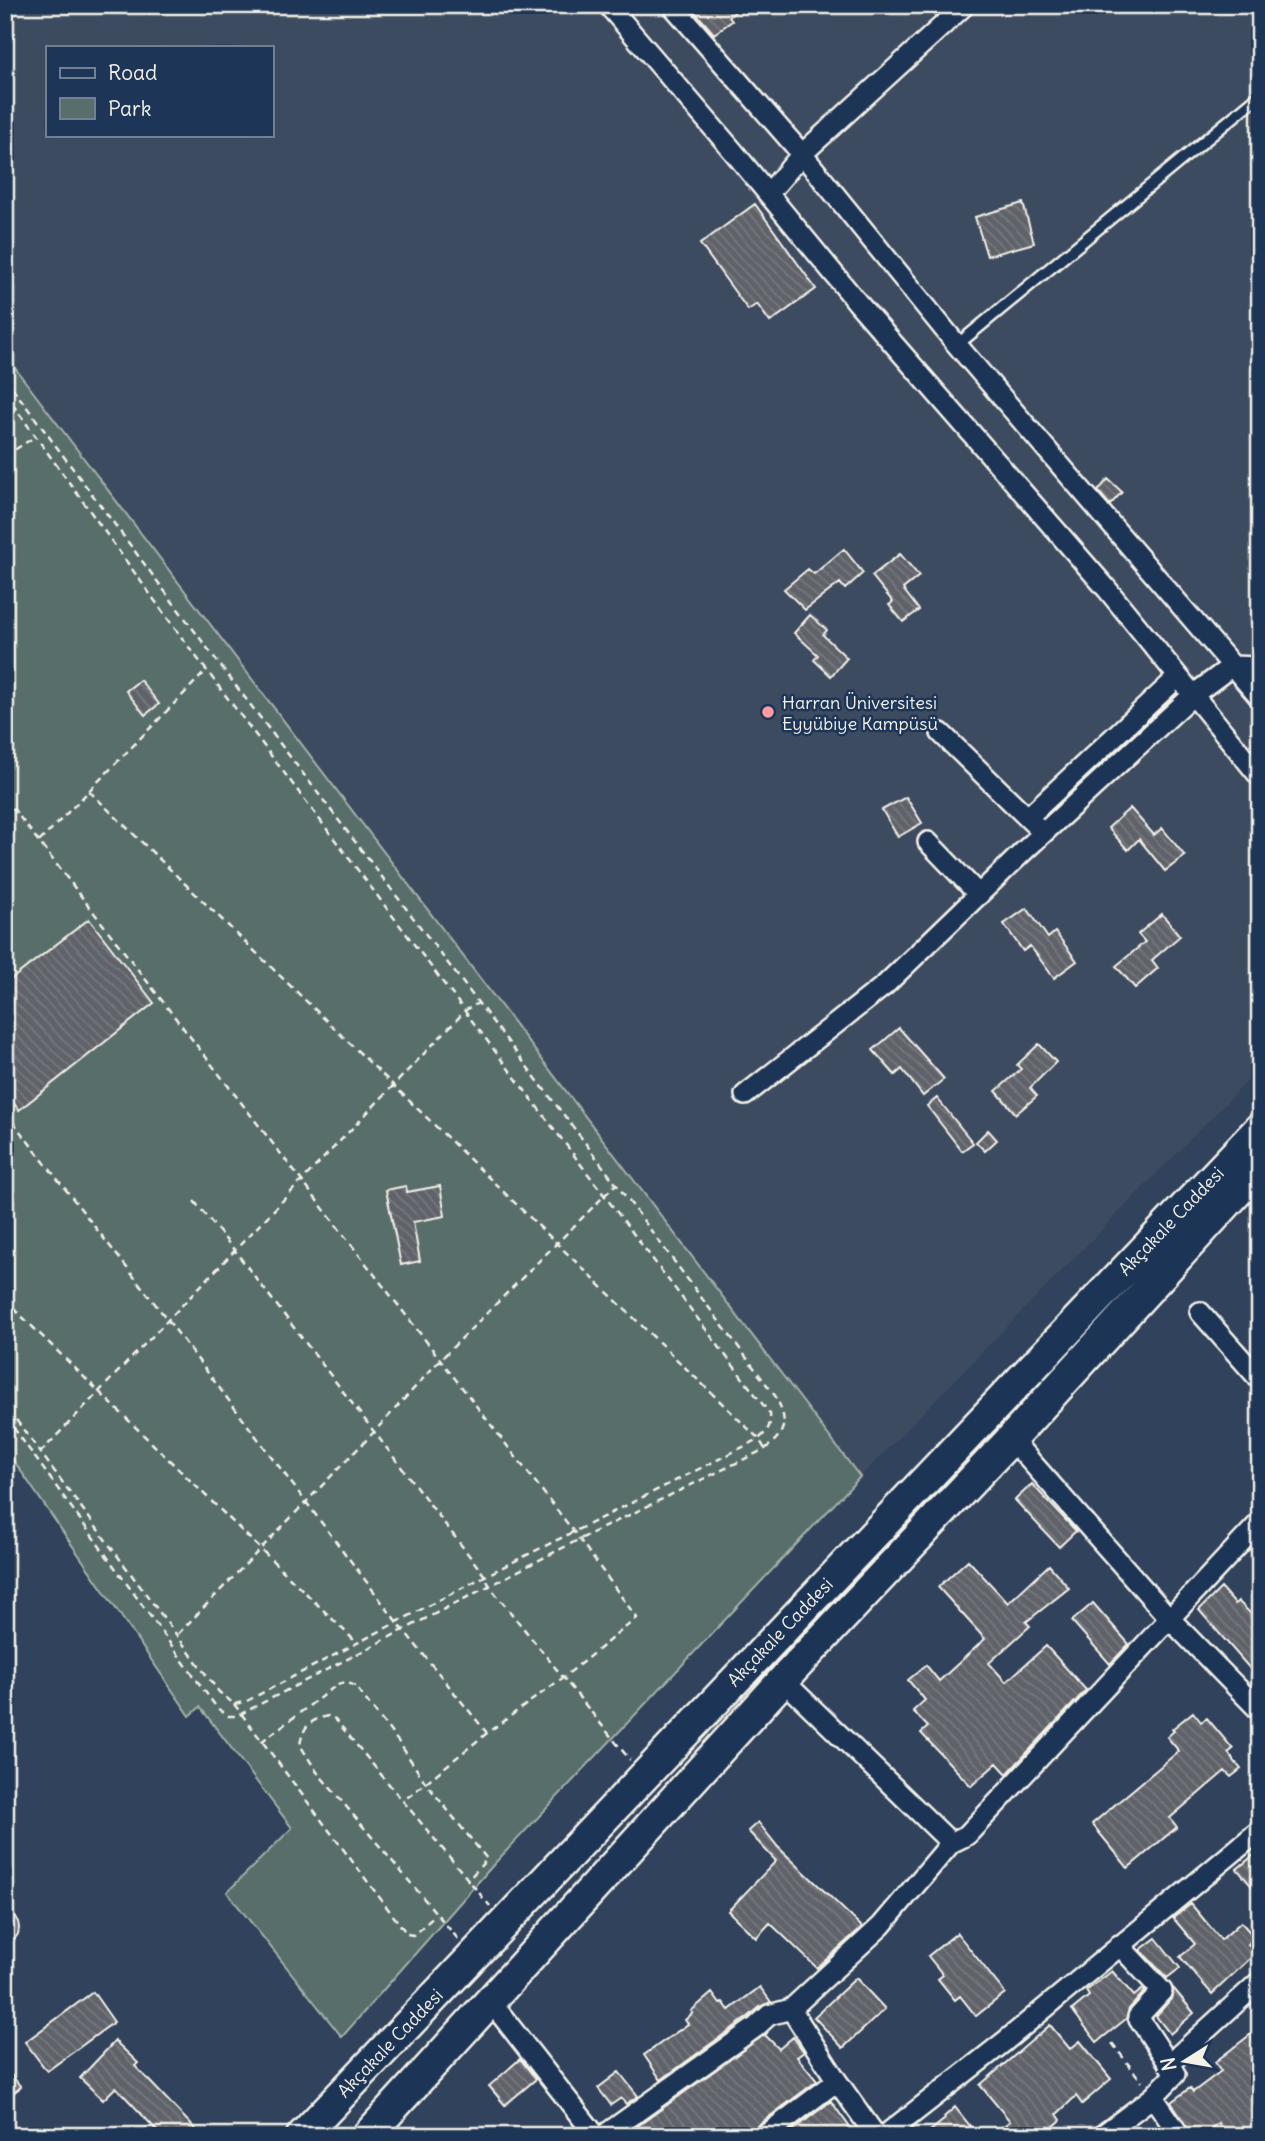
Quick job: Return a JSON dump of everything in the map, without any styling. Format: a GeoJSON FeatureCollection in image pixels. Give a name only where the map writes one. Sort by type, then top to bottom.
{"type":"FeatureCollection","features":[{"type":"Feature","properties":{"kind":"main road","name":"Akçakale Caddesi"},"geometry":{"type":"LineString","coordinates":[[302,2136],[1260,1128]]}},
{"type":"Feature","properties":{"kind":"main road","name":"Akçakale Caddesi"},"geometry":{"type":"LineString","coordinates":[[381,2130],[491,2002],[783,1680],[1012,1439],[1260,1167]]}},
{"type":"Feature","properties":{"kind":"street"},"geometry":{"type":"LineString","coordinates":[[608,5],[857,302],[1098,579],[1260,777]]}},
{"type":"Feature","properties":{"kind":"street"},"geometry":{"type":"LineString","coordinates":[[672,5],[802,153],[957,345],[1260,698]]}},
{"type":"Feature","properties":{"kind":"street"},"geometry":{"type":"LineString","coordinates":[[768,194],[802,153],[965,5]]}},
{"type":"Feature","properties":{"kind":"street"},"geometry":{"type":"LineString","coordinates":[[746,1095],[885,985],[1193,695],[1232,666],[1260,667]]}},
{"type":"Feature","properties":{"kind":"street"},"geometry":{"type":"LineString","coordinates":[[1028,817],[1178,677]]}},
{"type":"Feature","properties":{"kind":"street"},"geometry":{"type":"LineString","coordinates":[[941,733],[1044,833]]}},
{"type":"Feature","properties":{"kind":"street"},"geometry":{"type":"LineString","coordinates":[[928,842],[979,895]]}},
{"type":"Feature","properties":{"kind":"street"},"geometry":{"type":"LineString","coordinates":[[1200,1312],[1260,1380]]}},
{"type":"Feature","properties":{"kind":"street"},"geometry":{"type":"LineString","coordinates":[[1012,1439],[1169,1618],[1260,1711]]}},
{"type":"Feature","properties":{"kind":"street"},"geometry":{"type":"LineString","coordinates":[[603,2136],[769,2015],[791,2009],[881,1926],[951,1843],[967,1835],[1169,1618],[1258,1529]]}},
{"type":"Feature","properties":{"kind":"street"},"geometry":{"type":"LineString","coordinates":[[783,1680],[951,1843]]}},
{"type":"Feature","properties":{"kind":"street"},"geometry":{"type":"LineString","coordinates":[[884,2136],[1004,2042],[1260,1830]]}},
{"type":"Feature","properties":{"kind":"street"},"geometry":{"type":"LineString","coordinates":[[1101,2136],[1153,2097],[1175,2074],[1138,2017],[1162,1991],[1119,1945]]}},
{"type":"Feature","properties":{"kind":"street"},"geometry":{"type":"LineString","coordinates":[[1169,2064],[1260,1981]]}},
{"type":"Feature","properties":{"kind":"street"},"geometry":{"type":"LineString","coordinates":[[491,2002],[596,2136]]}},
{"type":"Feature","properties":{"kind":"street"},"geometry":{"type":"LineString","coordinates":[[791,2009],[876,2136]]}},
{"type":"Feature","properties":{"kind":"street"},"geometry":{"type":"LineString","coordinates":[[764,2136],[837,2081]]}},
{"type":"Feature","properties":{"kind":"street"},"geometry":{"type":"LineString","coordinates":[[1153,2097],[1180,2136]]}},
{"type":"Feature","properties":{"kind":"lane"},"geometry":{"type":"LineString","coordinates":[[957,345],[1260,94]]}},
{"type":"Feature","properties":{"kind":"path"},"geometry":{"type":"LineString","coordinates":[[5,378],[776,1397],[784,1412],[785,1425],[780,1436],[765,1449],[578,1540],[242,1716],[228,1716],[217,1708],[5,1416]]}},
{"type":"Feature","properties":{"kind":"path"},"geometry":{"type":"LineString","coordinates":[[5,394],[206,670],[770,1413],[770,1429],[759,1439],[485,1576],[245,1702],[234,1704]]}},
{"type":"Feature","properties":{"kind":"path"},"geometry":{"type":"LineString","coordinates":[[5,456],[36,436]]}},
{"type":"Feature","properties":{"kind":"path"},"geometry":{"type":"LineString","coordinates":[[39,842],[206,670]]}},
{"type":"Feature","properties":{"kind":"path"},"geometry":{"type":"LineString","coordinates":[[89,791],[392,1087],[759,1439],[765,1449]]}},
{"type":"Feature","properties":{"kind":"path"},"geometry":{"type":"LineString","coordinates":[[5,798],[574,1532],[637,1618],[403,1801]]}},
{"type":"Feature","properties":{"kind":"path"},"geometry":{"type":"LineString","coordinates":[[40,1453],[466,1010],[478,1003]]}},
{"type":"Feature","properties":{"kind":"path"},"geometry":{"type":"LineString","coordinates":[[5,1112],[167,1319],[397,1622],[487,1733]]}},
{"type":"Feature","properties":{"kind":"path"},"geometry":{"type":"LineString","coordinates":[[178,1634],[440,1360],[616,1184]]}},
{"type":"Feature","properties":{"kind":"path"},"geometry":{"type":"LineString","coordinates":[[194,1201],[485,1576],[490,1587],[643,1776]]}},
{"type":"Feature","properties":{"kind":"path"},"geometry":{"type":"LineString","coordinates":[[5,1300],[357,1643]]}},
{"type":"Feature","properties":{"kind":"path"},"geometry":{"type":"LineString","coordinates":[[5,1405],[219,1692],[234,1704],[407,1934],[413,1935],[436,1915]]}},
{"type":"Feature","properties":{"kind":"path"},"geometry":{"type":"LineString","coordinates":[[261,1742],[338,1684],[346,1682],[355,1686],[400,1744],[425,1782],[487,1859],[467,1881]]}},
{"type":"Feature","properties":{"kind":"path"},"geometry":{"type":"LineString","coordinates":[[473,1956],[317,1772],[300,1745],[303,1730],[308,1723],[328,1716],[335,1719],[467,1881],[504,1921]]}},
{"type":"Feature","properties":{"kind":"path"},"geometry":{"type":"LineString","coordinates":[[1112,2043],[1153,2097]]}},
{"type":"Feature","properties":{"kind":"shaded area","name":"Harran Üniversitesi Eyyübiye Kampüsü"},"geometry":{"type":"Polygon","coordinates":[[[5,5],[1260,5],[1260,1068],[860,1477],[5,355],[5,5]]]}},
{"type":"Feature","properties":{"kind":"green space"},"geometry":{"type":"Polygon","coordinates":[[[5,355],[860,1477],[494,1864],[342,2037],[227,1892],[292,1828],[200,1707],[190,1716],[5,1448],[5,355]]]}},
{"type":"Feature","properties":{"kind":"building"},"geometry":{"type":"Polygon","coordinates":[[[689,5],[742,5],[729,17],[732,21],[714,34],[689,5]]]}},
{"type":"Feature","properties":{"kind":"building"},"geometry":{"type":"Polygon","coordinates":[[[1023,203],[1034,243],[987,256],[975,217],[1023,203]]]}},
{"type":"Feature","properties":{"kind":"building"},"geometry":{"type":"Polygon","coordinates":[[[755,204],[816,289],[770,322],[757,304],[748,310],[700,244],[755,204]]]}},
{"type":"Feature","properties":{"kind":"building"},"geometry":{"type":"Polygon","coordinates":[[[1108,479],[1122,492],[1110,505],[1098,491],[1108,479]]]}},
{"type":"Feature","properties":{"kind":"building"},"geometry":{"type":"Polygon","coordinates":[[[844,549],[863,573],[845,589],[840,583],[805,610],[784,589],[808,569],[814,574],[844,549]]]}},
{"type":"Feature","properties":{"kind":"building"},"geometry":{"type":"Polygon","coordinates":[[[900,554],[919,576],[903,589],[919,610],[903,622],[889,605],[893,602],[872,576],[900,554]]]}},
{"type":"Feature","properties":{"kind":"building"},"geometry":{"type":"Polygon","coordinates":[[[810,615],[827,630],[823,635],[847,658],[831,676],[814,660],[818,655],[794,633],[810,615]]]}},
{"type":"Feature","properties":{"kind":"building"},"geometry":{"type":"Polygon","coordinates":[[[140,680],[159,704],[145,715],[126,691],[140,680]]]}},
{"type":"Feature","properties":{"kind":"building"},"geometry":{"type":"Polygon","coordinates":[[[906,797],[922,823],[898,837],[882,810],[906,797]]]}},
{"type":"Feature","properties":{"kind":"building"},"geometry":{"type":"Polygon","coordinates":[[[1130,808],[1154,835],[1162,828],[1185,856],[1165,871],[1139,839],[1128,850],[1108,828],[1130,808]]]}},
{"type":"Feature","properties":{"kind":"building"},"geometry":{"type":"Polygon","coordinates":[[[1027,908],[1048,938],[1055,932],[1077,961],[1054,978],[1030,946],[1023,951],[1004,924],[1027,908]]]}},
{"type":"Feature","properties":{"kind":"building"},"geometry":{"type":"Polygon","coordinates":[[[1162,914],[1180,936],[1152,960],[1158,968],[1135,988],[1116,966],[1145,942],[1138,934],[1162,914]]]}},
{"type":"Feature","properties":{"kind":"building"},"geometry":{"type":"Polygon","coordinates":[[[89,919],[154,1003],[19,1110],[5,1092],[5,984],[89,919]]]}},
{"type":"Feature","properties":{"kind":"building"},"geometry":{"type":"Polygon","coordinates":[[[899,1028],[944,1079],[923,1096],[902,1069],[895,1075],[873,1050],[899,1028]]]}},
{"type":"Feature","properties":{"kind":"building"},"geometry":{"type":"Polygon","coordinates":[[[1039,1044],[1056,1062],[1030,1088],[1037,1096],[1016,1114],[996,1091],[1021,1069],[1017,1065],[1039,1044]]]}},
{"type":"Feature","properties":{"kind":"building"},"geometry":{"type":"Polygon","coordinates":[[[937,1098],[973,1143],[962,1151],[927,1106],[937,1098]]]}},
{"type":"Feature","properties":{"kind":"building"},"geometry":{"type":"Polygon","coordinates":[[[988,1130],[997,1140],[985,1151],[976,1142],[988,1130]]]}},
{"type":"Feature","properties":{"kind":"building"},"geometry":{"type":"Polygon","coordinates":[[[406,1186],[407,1192],[440,1186],[445,1216],[413,1222],[420,1261],[401,1265],[386,1190],[406,1186]]]}},
{"type":"Feature","properties":{"kind":"building"},"geometry":{"type":"Polygon","coordinates":[[[1032,1484],[1076,1531],[1059,1547],[1015,1500],[1032,1484]]]}},
{"type":"Feature","properties":{"kind":"building"},"geometry":{"type":"Polygon","coordinates":[[[968,1560],[1008,1603],[1049,1565],[1069,1588],[1026,1622],[1030,1626],[989,1663],[1006,1682],[1046,1646],[1086,1690],[1007,1774],[997,1763],[971,1786],[921,1733],[928,1727],[913,1711],[925,1700],[908,1680],[926,1665],[939,1681],[985,1639],[938,1587],[968,1560]]]}},
{"type":"Feature","properties":{"kind":"building"},"geometry":{"type":"Polygon","coordinates":[[[1221,1588],[1235,1604],[1238,1601],[1257,1620],[1254,1624],[1260,1630],[1260,1664],[1252,1671],[1199,1610],[1221,1588]]]}},
{"type":"Feature","properties":{"kind":"building"},"geometry":{"type":"Polygon","coordinates":[[[1093,1603],[1129,1644],[1110,1664],[1072,1621],[1093,1603]]]}},
{"type":"Feature","properties":{"kind":"building"},"geometry":{"type":"Polygon","coordinates":[[[1193,1712],[1201,1722],[1207,1718],[1233,1749],[1228,1753],[1241,1769],[1231,1777],[1225,1771],[1170,1818],[1177,1827],[1128,1868],[1092,1824],[1179,1751],[1167,1737],[1174,1731],[1172,1729],[1193,1712]]]}},
{"type":"Feature","properties":{"kind":"building"},"geometry":{"type":"Polygon","coordinates":[[[758,1822],[778,1847],[862,1927],[817,1968],[770,1923],[756,1938],[728,1911],[776,1861],[748,1831],[758,1822]]]}},
{"type":"Feature","properties":{"kind":"building"},"geometry":{"type":"Polygon","coordinates":[[[1254,1855],[1260,1862],[1260,1896],[1237,1869],[1254,1855]]]}},
{"type":"Feature","properties":{"kind":"building"},"geometry":{"type":"Polygon","coordinates":[[[5,1901],[19,1928],[18,1934],[5,1952],[5,1901]]]}},
{"type":"Feature","properties":{"kind":"building"},"geometry":{"type":"Polygon","coordinates":[[[1191,1904],[1221,1940],[1241,1922],[1255,1938],[1248,1944],[1256,1953],[1212,1994],[1180,1957],[1195,1944],[1173,1918],[1191,1904]]]}},
{"type":"Feature","properties":{"kind":"building"},"geometry":{"type":"Polygon","coordinates":[[[957,1933],[1005,1993],[976,2016],[960,1996],[955,2000],[938,1979],[943,1975],[928,1956],[957,1933]]]}},
{"type":"Feature","properties":{"kind":"building"},"geometry":{"type":"Polygon","coordinates":[[[1156,1938],[1180,1968],[1167,1978],[1140,1950],[1156,1938]]]}},
{"type":"Feature","properties":{"kind":"building"},"geometry":{"type":"Polygon","coordinates":[[[1112,1971],[1134,1996],[1143,1989],[1145,1991],[1129,2009],[1126,2019],[1097,2042],[1072,2010],[1089,1996],[1086,1991],[1112,1971]]]}},
{"type":"Feature","properties":{"kind":"building"},"geometry":{"type":"Polygon","coordinates":[[[856,1978],[885,2009],[843,2048],[814,2017],[856,1978]]]}},
{"type":"Feature","properties":{"kind":"building"},"geometry":{"type":"Polygon","coordinates":[[[760,1987],[771,2002],[761,2006],[661,2080],[644,2055],[688,2024],[685,2020],[693,2013],[691,2011],[712,1993],[720,2004],[723,2002],[729,2010],[760,1987]]]}},
{"type":"Feature","properties":{"kind":"building"},"geometry":{"type":"Polygon","coordinates":[[[1174,1989],[1194,2013],[1170,2034],[1156,2016],[1171,1999],[1174,1989]]]}},
{"type":"Feature","properties":{"kind":"building"},"geometry":{"type":"Polygon","coordinates":[[[93,1992],[114,2022],[47,2071],[25,2042],[93,1992]]]}},
{"type":"Feature","properties":{"kind":"building"},"geometry":{"type":"Polygon","coordinates":[[[1050,2025],[1070,2049],[1080,2041],[1111,2079],[1082,2104],[1076,2096],[1057,2114],[1061,2120],[1043,2136],[991,2136],[1010,2121],[980,2085],[1050,2025]]]}},
{"type":"Feature","properties":{"kind":"building"},"geometry":{"type":"Polygon","coordinates":[[[1260,2027],[1260,2126],[1247,2136],[1228,2136],[1218,2123],[1207,2132],[1206,2130],[1198,2136],[1192,2136],[1171,2102],[1190,2088],[1193,2092],[1221,2071],[1215,2062],[1260,2027]]]}},
{"type":"Feature","properties":{"kind":"building"},"geometry":{"type":"Polygon","coordinates":[[[768,2032],[765,2035],[779,2049],[793,2037],[804,2052],[797,2057],[817,2081],[757,2126],[752,2136],[624,2136],[768,2032]]]}},
{"type":"Feature","properties":{"kind":"building"},"geometry":{"type":"Polygon","coordinates":[[[115,2041],[138,2063],[135,2066],[202,2136],[162,2136],[116,2087],[103,2100],[80,2078],[115,2041]]]}},
{"type":"Feature","properties":{"kind":"building"},"geometry":{"type":"Polygon","coordinates":[[[520,2059],[536,2079],[505,2105],[489,2086],[520,2059]]]}},
{"type":"Feature","properties":{"kind":"building"},"geometry":{"type":"Polygon","coordinates":[[[5,2067],[21,2087],[5,2099],[5,2067]]]}},
{"type":"Feature","properties":{"kind":"building"},"geometry":{"type":"Polygon","coordinates":[[[619,2072],[638,2096],[626,2104],[621,2098],[611,2105],[598,2088],[619,2072]]]}},
{"type":"Feature","properties":{"kind":"building"},"geometry":{"type":"Polygon","coordinates":[[[831,2101],[856,2136],[785,2136],[831,2101]]]}},
{"type":"Feature","properties":{"kind":"building"},"geometry":{"type":"Polygon","coordinates":[[[955,2107],[978,2136],[924,2136],[945,2119],[955,2107]]]}},
{"type":"Feature","properties":{"kind":"place","name":"Harran Üniversitesi Eyyübiye Kampüsü"},"geometry":{"type":"Point","coordinates":[768,712]}}]}
